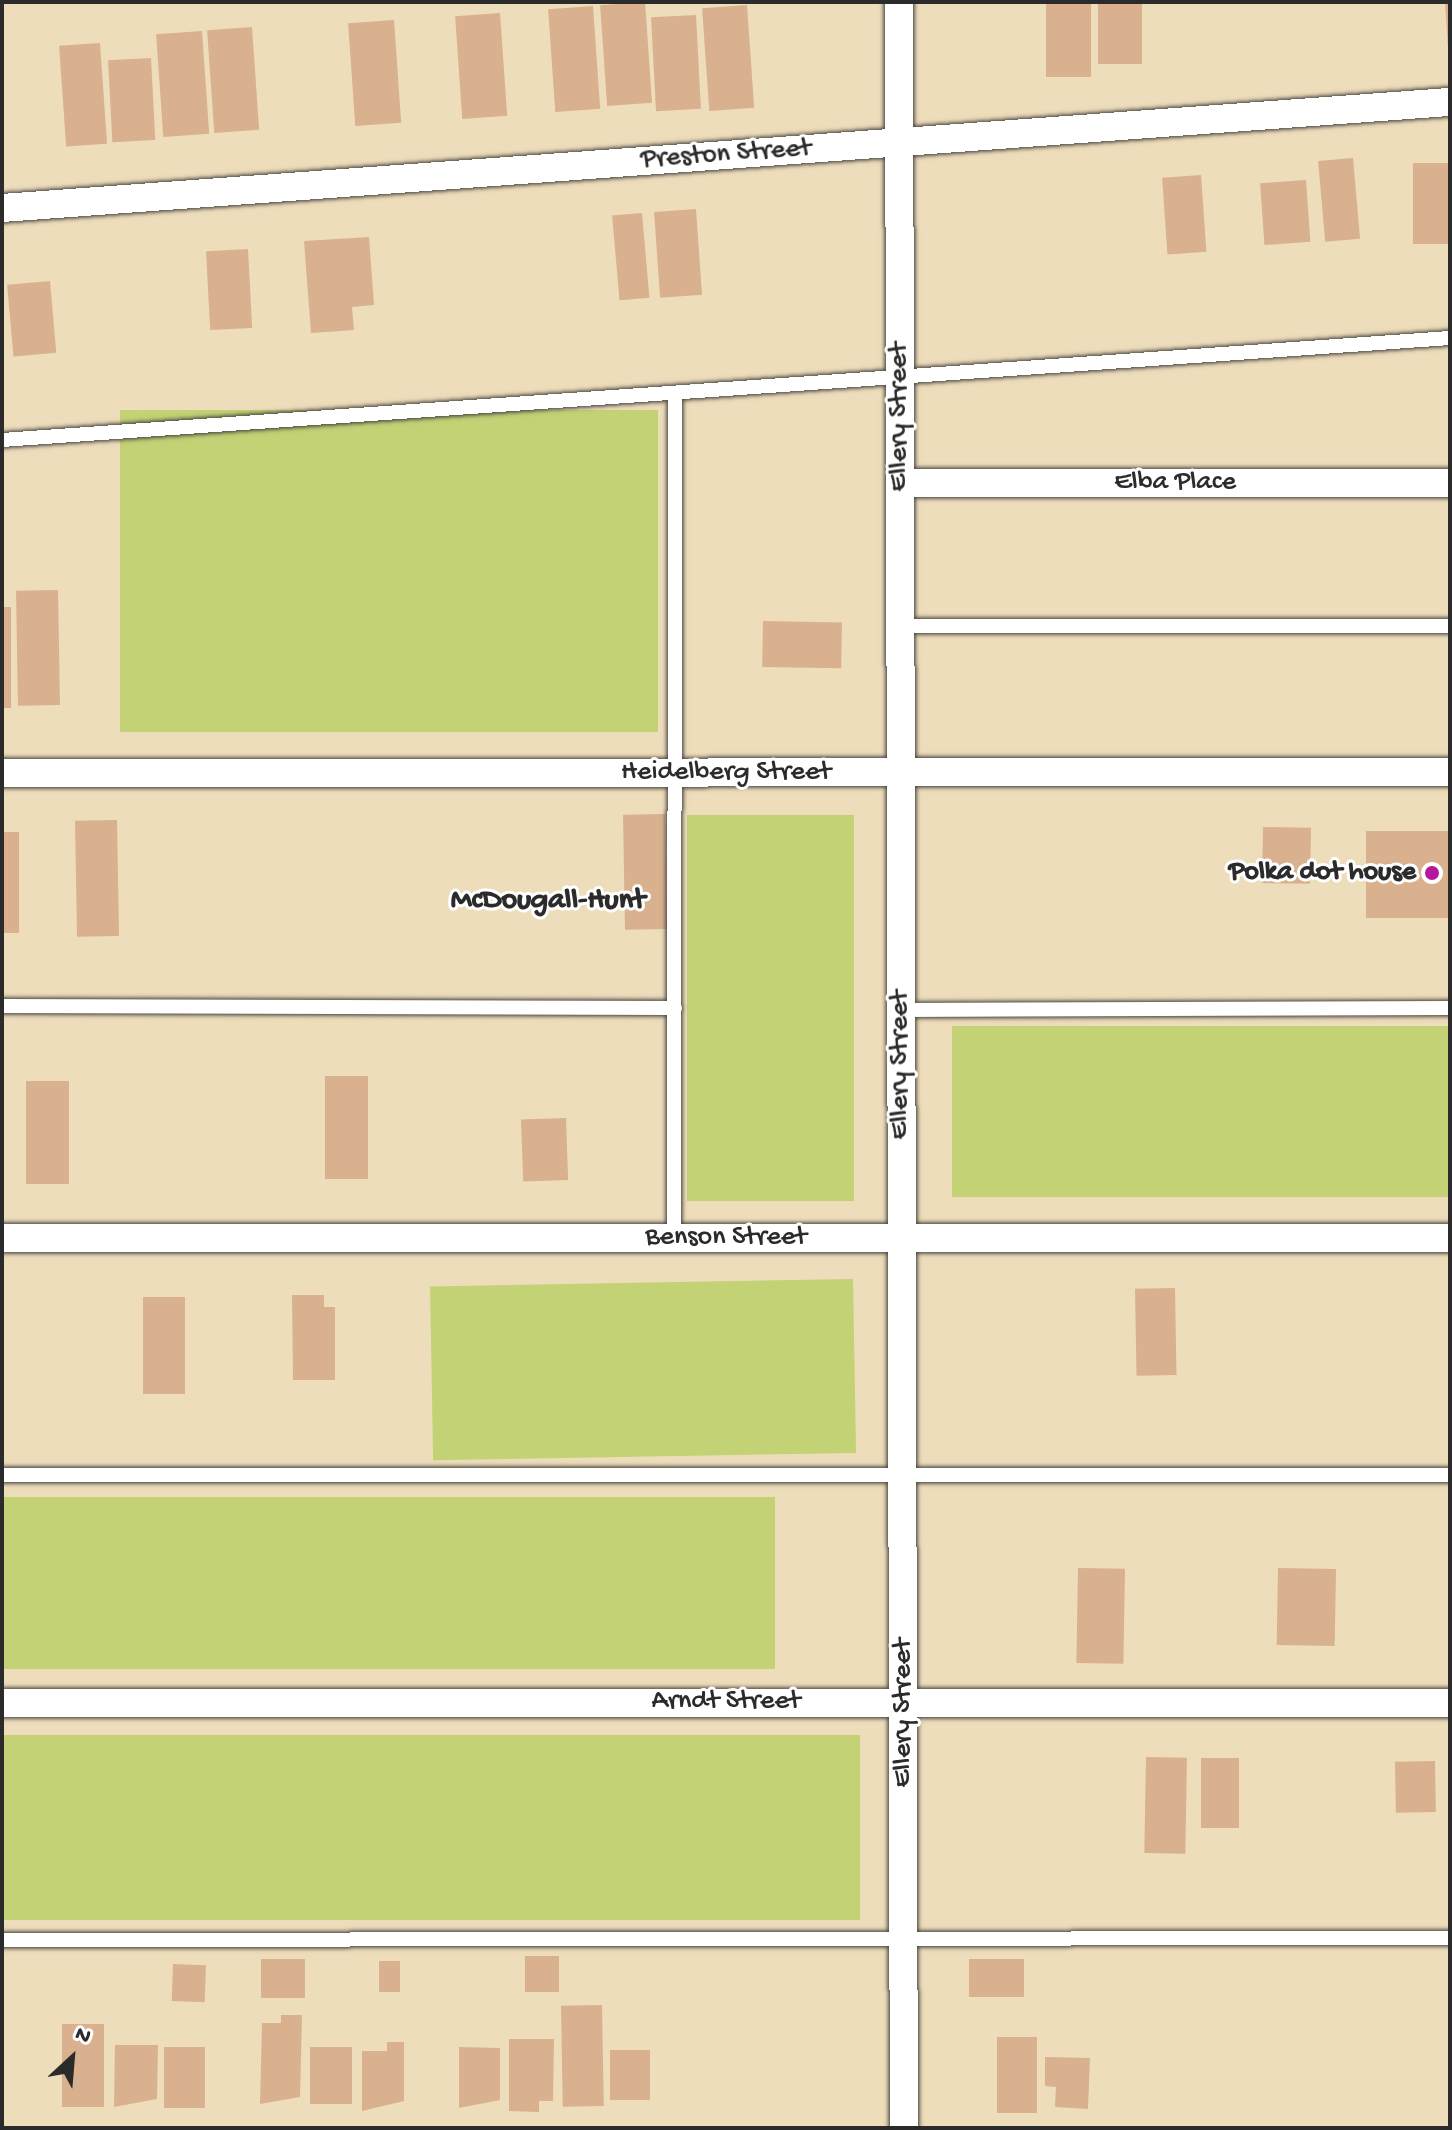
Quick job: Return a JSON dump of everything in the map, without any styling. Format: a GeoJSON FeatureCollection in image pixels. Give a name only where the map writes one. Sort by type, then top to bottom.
{"type":"FeatureCollection","features":[{"type":"Feature","properties":{"kind":"street","name":"Ellery Street"},"geometry":{"type":"LineString","coordinates":[[899,2],[904,1470],[902,1702],[907,1938],[904,2128]]}},
{"type":"Feature","properties":{"kind":"street","name":"Preston Street"},"geometry":{"type":"LineString","coordinates":[[2,208],[1450,102]]}},
{"type":"Feature","properties":{"kind":"street","name":"Elba Place"},"geometry":{"type":"LineString","coordinates":[[900,483],[1450,483]]}},
{"type":"Feature","properties":{"kind":"street","name":"Heidelberg Street"},"geometry":{"type":"LineString","coordinates":[[2,773],[1450,772]]}},
{"type":"Feature","properties":{"kind":"street","name":"Benson Street"},"geometry":{"type":"LineString","coordinates":[[2,1238],[1450,1238]]}},
{"type":"Feature","properties":{"kind":"street","name":"Arndt Street"},"geometry":{"type":"LineString","coordinates":[[2,1703],[1450,1703]]}},
{"type":"Feature","properties":{"kind":"lane"},"geometry":{"type":"LineString","coordinates":[[2,440],[1450,338]]}},
{"type":"Feature","properties":{"kind":"lane"},"geometry":{"type":"LineString","coordinates":[[674,1238],[675,394]]}},
{"type":"Feature","properties":{"kind":"lane"},"geometry":{"type":"LineString","coordinates":[[900,626],[1450,626]]}},
{"type":"Feature","properties":{"kind":"lane"},"geometry":{"type":"LineString","coordinates":[[2,1006],[675,1008]]}},
{"type":"Feature","properties":{"kind":"lane"},"geometry":{"type":"LineString","coordinates":[[901,1010],[1450,1008]]}},
{"type":"Feature","properties":{"kind":"lane"},"geometry":{"type":"LineString","coordinates":[[2,1475],[904,1470],[1450,1475]]}},
{"type":"Feature","properties":{"kind":"lane"},"geometry":{"type":"LineString","coordinates":[[2,1940],[1450,1938]]}},
{"type":"Feature","properties":{"kind":"green space"},"geometry":{"type":"Polygon","coordinates":[[[120,410],[658,410],[658,732],[120,732],[120,410]]]}},
{"type":"Feature","properties":{"kind":"green space"},"geometry":{"type":"Polygon","coordinates":[[[687,815],[854,815],[854,1201],[687,1201],[687,815]]]}},
{"type":"Feature","properties":{"kind":"green space"},"geometry":{"type":"Polygon","coordinates":[[[952,1026],[1450,1026],[1450,1197],[952,1197],[952,1026]]]}},
{"type":"Feature","properties":{"kind":"green space"},"geometry":{"type":"Polygon","coordinates":[[[853,1279],[856,1453],[433,1460],[430,1286],[853,1279]]]}},
{"type":"Feature","properties":{"kind":"green space"},"geometry":{"type":"Polygon","coordinates":[[[2,1497],[775,1497],[775,1669],[2,1669],[2,1497]]]}},
{"type":"Feature","properties":{"kind":"green space"},"geometry":{"type":"Polygon","coordinates":[[[2,1735],[860,1735],[860,1920],[2,1920],[2,1735]]]}},
{"type":"Feature","properties":{"kind":"building"},"geometry":{"type":"Polygon","coordinates":[[[645,2],[652,103],[607,106],[600,5],[645,2]]]}},
{"type":"Feature","properties":{"kind":"building"},"geometry":{"type":"Polygon","coordinates":[[[1046,2],[1091,2],[1091,77],[1046,77],[1046,2]]]}},
{"type":"Feature","properties":{"kind":"building"},"geometry":{"type":"Polygon","coordinates":[[[1098,2],[1142,2],[1142,64],[1098,64],[1098,2]]]}},
{"type":"Feature","properties":{"kind":"building"},"geometry":{"type":"Polygon","coordinates":[[[1445,2],[1450,2],[1450,48],[1448,48],[1445,2]]]}},
{"type":"Feature","properties":{"kind":"building"},"geometry":{"type":"Polygon","coordinates":[[[747,5],[754,108],[709,111],[702,8],[747,5]]]}},
{"type":"Feature","properties":{"kind":"building"},"geometry":{"type":"Polygon","coordinates":[[[593,6],[600,109],[555,112],[548,9],[593,6]]]}},
{"type":"Feature","properties":{"kind":"building"},"geometry":{"type":"Polygon","coordinates":[[[500,13],[507,116],[462,119],[455,16],[500,13]]]}},
{"type":"Feature","properties":{"kind":"building"},"geometry":{"type":"Polygon","coordinates":[[[696,15],[701,109],[656,111],[651,17],[696,15]]]}},
{"type":"Feature","properties":{"kind":"building"},"geometry":{"type":"Polygon","coordinates":[[[394,20],[401,123],[355,126],[348,23],[394,20]]]}},
{"type":"Feature","properties":{"kind":"building"},"geometry":{"type":"Polygon","coordinates":[[[252,27],[259,130],[214,133],[207,30],[252,27]]]}},
{"type":"Feature","properties":{"kind":"building"},"geometry":{"type":"Polygon","coordinates":[[[202,31],[209,134],[163,137],[156,34],[202,31]]]}},
{"type":"Feature","properties":{"kind":"building"},"geometry":{"type":"Polygon","coordinates":[[[100,43],[107,144],[66,147],[59,46],[100,43]]]}},
{"type":"Feature","properties":{"kind":"building"},"geometry":{"type":"Polygon","coordinates":[[[151,58],[155,140],[112,142],[108,60],[151,58]]]}},
{"type":"Feature","properties":{"kind":"building"},"geometry":{"type":"Polygon","coordinates":[[[1353,158],[1360,239],[1325,242],[1318,161],[1353,158]]]}},
{"type":"Feature","properties":{"kind":"building"},"geometry":{"type":"Polygon","coordinates":[[[1413,163],[1450,163],[1450,244],[1413,244],[1413,163]]]}},
{"type":"Feature","properties":{"kind":"building"},"geometry":{"type":"Polygon","coordinates":[[[1201,175],[1206,252],[1167,255],[1162,178],[1201,175]]]}},
{"type":"Feature","properties":{"kind":"building"},"geometry":{"type":"Polygon","coordinates":[[[1306,180],[1310,242],[1264,245],[1260,183],[1306,180]]]}},
{"type":"Feature","properties":{"kind":"building"},"geometry":{"type":"Polygon","coordinates":[[[696,209],[702,295],[660,298],[654,212],[696,209]]]}},
{"type":"Feature","properties":{"kind":"building"},"geometry":{"type":"Polygon","coordinates":[[[642,213],[649,298],[620,300],[612,216],[642,213]]]}},
{"type":"Feature","properties":{"kind":"building"},"geometry":{"type":"Polygon","coordinates":[[[369,237],[374,305],[352,307],[354,330],[311,333],[304,241],[369,237]]]}},
{"type":"Feature","properties":{"kind":"building"},"geometry":{"type":"Polygon","coordinates":[[[248,249],[252,328],[210,330],[206,251],[248,249]]]}},
{"type":"Feature","properties":{"kind":"building"},"geometry":{"type":"Polygon","coordinates":[[[50,281],[56,353],[13,356],[7,285],[50,281]]]}},
{"type":"Feature","properties":{"kind":"building"},"geometry":{"type":"Polygon","coordinates":[[[58,590],[60,705],[18,706],[16,591],[58,590]]]}},
{"type":"Feature","properties":{"kind":"building"},"geometry":{"type":"Polygon","coordinates":[[[2,607],[11,607],[11,708],[2,708],[2,607]]]}},
{"type":"Feature","properties":{"kind":"building"},"geometry":{"type":"Polygon","coordinates":[[[763,621],[842,622],[841,668],[762,667],[763,621]]]}},
{"type":"Feature","properties":{"kind":"building"},"geometry":{"type":"Polygon","coordinates":[[[665,814],[667,929],[625,930],[623,815],[665,814]]]}},
{"type":"Feature","properties":{"kind":"building"},"geometry":{"type":"Polygon","coordinates":[[[117,820],[119,936],[77,937],[75,821],[117,820]]]}},
{"type":"Feature","properties":{"kind":"building"},"geometry":{"type":"Polygon","coordinates":[[[1263,827],[1311,828],[1310,884],[1262,883],[1263,827]]]}},
{"type":"Feature","properties":{"kind":"building"},"geometry":{"type":"Polygon","coordinates":[[[1366,831],[1450,831],[1450,918],[1366,918],[1366,831]]]}},
{"type":"Feature","properties":{"kind":"building"},"geometry":{"type":"Polygon","coordinates":[[[2,832],[19,832],[19,933],[2,933],[2,832]]]}},
{"type":"Feature","properties":{"kind":"building"},"geometry":{"type":"Polygon","coordinates":[[[325,1076],[368,1076],[368,1179],[325,1179],[325,1076]]]}},
{"type":"Feature","properties":{"kind":"building"},"geometry":{"type":"Polygon","coordinates":[[[26,1081],[69,1081],[69,1184],[26,1184],[26,1081]]]}},
{"type":"Feature","properties":{"kind":"building"},"geometry":{"type":"Polygon","coordinates":[[[566,1118],[568,1180],[523,1182],[521,1120],[566,1118]]]}},
{"type":"Feature","properties":{"kind":"building"},"geometry":{"type":"Polygon","coordinates":[[[1175,1288],[1177,1375],[1137,1376],[1135,1289],[1175,1288]]]}},
{"type":"Feature","properties":{"kind":"building"},"geometry":{"type":"Polygon","coordinates":[[[292,1295],[324,1295],[324,1307],[335,1307],[335,1380],[293,1380],[292,1295]]]}},
{"type":"Feature","properties":{"kind":"building"},"geometry":{"type":"Polygon","coordinates":[[[143,1297],[185,1297],[185,1394],[143,1394],[143,1297]]]}},
{"type":"Feature","properties":{"kind":"building"},"geometry":{"type":"Polygon","coordinates":[[[1078,1568],[1125,1569],[1123,1664],[1076,1663],[1078,1568]]]}},
{"type":"Feature","properties":{"kind":"building"},"geometry":{"type":"Polygon","coordinates":[[[1278,1568],[1336,1569],[1335,1646],[1277,1645],[1278,1568]]]}},
{"type":"Feature","properties":{"kind":"building"},"geometry":{"type":"Polygon","coordinates":[[[1146,1757],[1187,1758],[1185,1854],[1144,1853],[1146,1757]]]}},
{"type":"Feature","properties":{"kind":"building"},"geometry":{"type":"Polygon","coordinates":[[[1201,1758],[1239,1758],[1239,1828],[1201,1828],[1201,1758]]]}},
{"type":"Feature","properties":{"kind":"building"},"geometry":{"type":"Polygon","coordinates":[[[1435,1761],[1436,1812],[1396,1813],[1395,1762],[1435,1761]]]}},
{"type":"Feature","properties":{"kind":"building"},"geometry":{"type":"Polygon","coordinates":[[[525,1956],[559,1956],[559,1992],[525,1992],[525,1956]]]}},
{"type":"Feature","properties":{"kind":"building"},"geometry":{"type":"Polygon","coordinates":[[[261,1959],[305,1959],[305,1998],[261,1998],[261,1959]]]}},
{"type":"Feature","properties":{"kind":"building"},"geometry":{"type":"Polygon","coordinates":[[[969,1959],[1024,1959],[1024,1997],[969,1997],[969,1959]]]}},
{"type":"Feature","properties":{"kind":"building"},"geometry":{"type":"Polygon","coordinates":[[[379,1961],[400,1961],[400,1992],[379,1992],[379,1961]]]}},
{"type":"Feature","properties":{"kind":"building"},"geometry":{"type":"Polygon","coordinates":[[[173,1964],[206,1965],[205,2002],[172,2001],[173,1964]]]}},
{"type":"Feature","properties":{"kind":"building"},"geometry":{"type":"Polygon","coordinates":[[[602,2005],[604,2106],[563,2107],[561,2006],[602,2005]]]}},
{"type":"Feature","properties":{"kind":"building"},"geometry":{"type":"Polygon","coordinates":[[[281,2015],[302,2015],[300,2097],[260,2104],[262,2023],[281,2023],[281,2015]]]}},
{"type":"Feature","properties":{"kind":"building"},"geometry":{"type":"Polygon","coordinates":[[[62,2024],[104,2024],[104,2107],[62,2107],[62,2024]]]}},
{"type":"Feature","properties":{"kind":"building"},"geometry":{"type":"Polygon","coordinates":[[[997,2037],[1037,2037],[1037,2113],[997,2113],[997,2037]]]}},
{"type":"Feature","properties":{"kind":"building"},"geometry":{"type":"Polygon","coordinates":[[[509,2039],[554,2039],[553,2101],[539,2101],[539,2112],[509,2111],[509,2039]]]}},
{"type":"Feature","properties":{"kind":"building"},"geometry":{"type":"Polygon","coordinates":[[[387,2042],[404,2042],[404,2101],[362,2111],[362,2051],[387,2051],[387,2042]]]}},
{"type":"Feature","properties":{"kind":"building"},"geometry":{"type":"Polygon","coordinates":[[[115,2045],[158,2045],[157,2099],[114,2107],[115,2045]]]}},
{"type":"Feature","properties":{"kind":"building"},"geometry":{"type":"Polygon","coordinates":[[[164,2047],[205,2047],[205,2108],[164,2108],[164,2047]]]}},
{"type":"Feature","properties":{"kind":"building"},"geometry":{"type":"Polygon","coordinates":[[[310,2047],[352,2047],[352,2104],[310,2104],[310,2047]]]}},
{"type":"Feature","properties":{"kind":"building"},"geometry":{"type":"Polygon","coordinates":[[[459,2047],[500,2048],[500,2100],[459,2108],[459,2047]]]}},
{"type":"Feature","properties":{"kind":"building"},"geometry":{"type":"Polygon","coordinates":[[[610,2050],[650,2050],[650,2100],[610,2100],[610,2050]]]}},
{"type":"Feature","properties":{"kind":"building"},"geometry":{"type":"Polygon","coordinates":[[[1045,2057],[1090,2058],[1088,2109],[1055,2107],[1056,2087],[1045,2086],[1045,2057]]]}},
{"type":"Feature","properties":{"kind":"place","name":"Polka dot house"},"geometry":{"type":"Point","coordinates":[1432,873]}},
{"type":"Feature","properties":{"kind":"district","name":"McDougall-Hunt"},"geometry":{"type":"Point","coordinates":[548,902]}}]}
